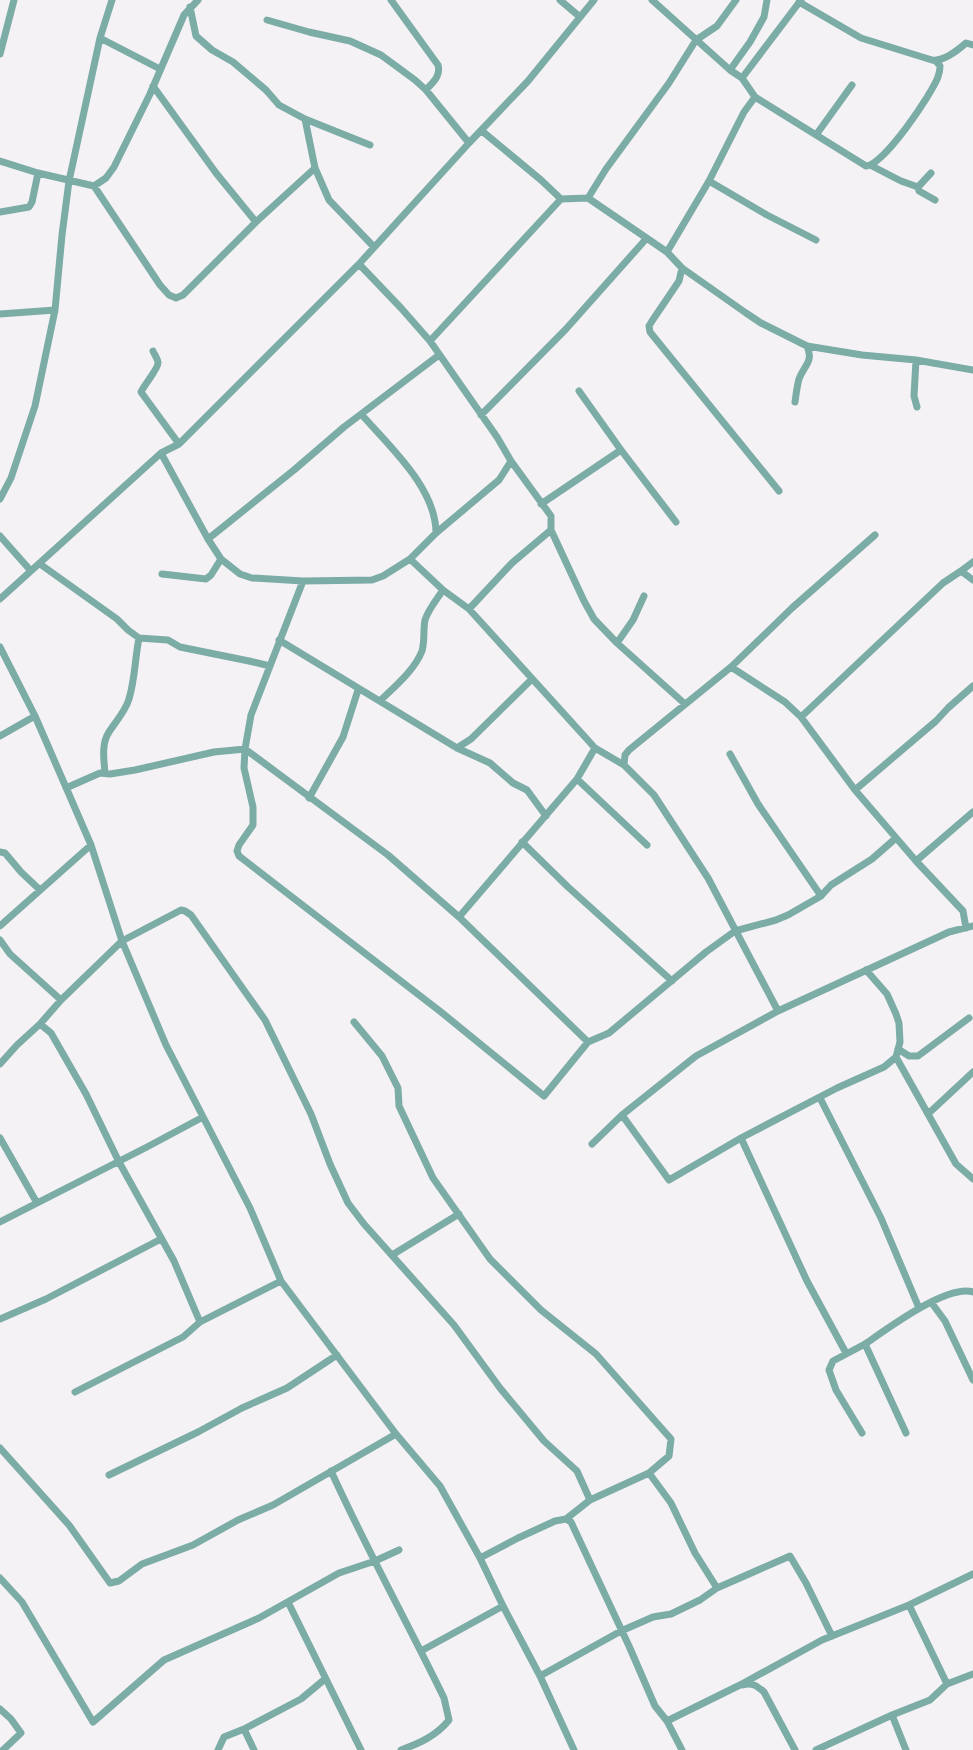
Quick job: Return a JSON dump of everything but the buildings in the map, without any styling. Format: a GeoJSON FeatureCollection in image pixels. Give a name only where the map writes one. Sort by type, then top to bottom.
{"type":"FeatureCollection","features":[{"type":"Feature","properties":{"kind":"street"},"geometry":{"type":"LineString","coordinates":[[0,54],[14,0]]}},
{"type":"Feature","properties":{"kind":"street"},"geometry":{"type":"LineString","coordinates":[[0,499],[11,478],[36,406],[55,310],[62,235],[70,180],[100,38],[112,0]]}},
{"type":"Feature","properties":{"kind":"street"},"geometry":{"type":"LineString","coordinates":[[94,186],[106,178],[114,167],[153,86],[184,15],[198,0]]}},
{"type":"Feature","properties":{"kind":"street"},"geometry":{"type":"LineString","coordinates":[[391,0],[438,65],[440,71],[438,76],[426,90]]}},
{"type":"Feature","properties":{"kind":"street"},"geometry":{"type":"LineString","coordinates":[[560,0],[580,17]]}},
{"type":"Feature","properties":{"kind":"street"},"geometry":{"type":"LineString","coordinates":[[0,599],[161,454],[179,444],[359,264],[528,81],[594,0]]}},
{"type":"Feature","properties":{"kind":"street"},"geometry":{"type":"LineString","coordinates":[[652,0],[730,70],[742,78],[755,97],[862,164],[872,166],[901,181],[918,187],[919,191],[935,200]]}},
{"type":"Feature","properties":{"kind":"street"},"geometry":{"type":"LineString","coordinates":[[588,198],[606,169],[669,83],[696,40],[717,26],[736,0]]}},
{"type":"Feature","properties":{"kind":"street"},"geometry":{"type":"LineString","coordinates":[[730,70],[750,42],[764,17],[767,0]]}},
{"type":"Feature","properties":{"kind":"street"},"geometry":{"type":"LineString","coordinates":[[742,78],[800,1],[861,38],[936,61],[940,66],[939,76],[922,104],[888,151],[872,166]]}},
{"type":"Feature","properties":{"kind":"street"},"geometry":{"type":"LineString","coordinates":[[190,7],[196,36],[199,40],[233,62],[266,90],[279,106],[305,119],[370,145]]}},
{"type":"Feature","properties":{"kind":"street"},"geometry":{"type":"LineString","coordinates":[[267,20],[308,32],[350,41],[381,56],[426,90],[469,143]]}},
{"type":"Feature","properties":{"kind":"street"},"geometry":{"type":"LineString","coordinates":[[100,38],[160,69]]}},
{"type":"Feature","properties":{"kind":"street"},"geometry":{"type":"LineString","coordinates":[[936,61],[958,50],[966,43],[973,45]]}},
{"type":"Feature","properties":{"kind":"street"},"geometry":{"type":"LineString","coordinates":[[816,136],[852,85]]}},
{"type":"Feature","properties":{"kind":"street"},"geometry":{"type":"LineString","coordinates":[[153,86],[216,173],[256,222]]}},
{"type":"Feature","properties":{"kind":"street"},"geometry":{"type":"LineString","coordinates":[[667,252],[709,180],[744,112],[755,97]]}},
{"type":"Feature","properties":{"kind":"street"},"geometry":{"type":"LineString","coordinates":[[305,119],[315,168],[329,200],[374,247]]}},
{"type":"Feature","properties":{"kind":"street"},"geometry":{"type":"LineString","coordinates":[[482,131],[561,199]]}},
{"type":"Feature","properties":{"kind":"street"},"geometry":{"type":"LineString","coordinates":[[0,161],[38,173],[94,186],[160,285],[169,295],[176,298],[183,295],[256,222],[315,168]]}},
{"type":"Feature","properties":{"kind":"street"},"geometry":{"type":"LineString","coordinates":[[0,212],[29,207],[32,202],[38,173]]}},
{"type":"Feature","properties":{"kind":"street"},"geometry":{"type":"LineString","coordinates":[[918,187],[932,173]]}},
{"type":"Feature","properties":{"kind":"street"},"geometry":{"type":"LineString","coordinates":[[709,180],[767,215],[816,240]]}},
{"type":"Feature","properties":{"kind":"street"},"geometry":{"type":"LineString","coordinates":[[430,341],[561,199],[588,198],[667,252],[682,268],[761,323],[807,346],[862,355],[916,360],[973,370]]}},
{"type":"Feature","properties":{"kind":"street"},"geometry":{"type":"LineString","coordinates":[[481,415],[566,329],[646,239]]}},
{"type":"Feature","properties":{"kind":"street"},"geometry":{"type":"LineString","coordinates":[[359,264],[430,341],[551,516],[551,530],[594,620],[685,704]]}},
{"type":"Feature","properties":{"kind":"street"},"geometry":{"type":"LineString","coordinates":[[682,268],[679,281],[649,326],[650,332],[779,491]]}},
{"type":"Feature","properties":{"kind":"street"},"geometry":{"type":"LineString","coordinates":[[0,314],[55,310]]}},
{"type":"Feature","properties":{"kind":"street"},"geometry":{"type":"LineString","coordinates":[[794,402],[798,380],[810,354],[807,346]]}},
{"type":"Feature","properties":{"kind":"street"},"geometry":{"type":"LineString","coordinates":[[153,351],[158,362],[141,392],[179,444]]}},
{"type":"Feature","properties":{"kind":"street"},"geometry":{"type":"LineString","coordinates":[[208,539],[344,427],[440,355]]}},
{"type":"Feature","properties":{"kind":"street"},"geometry":{"type":"LineString","coordinates":[[916,360],[914,396],[917,406]]}},
{"type":"Feature","properties":{"kind":"street"},"geometry":{"type":"LineString","coordinates":[[580,391],[621,450],[676,522]]}},
{"type":"Feature","properties":{"kind":"street"},"geometry":{"type":"LineString","coordinates":[[362,414],[410,470],[430,503],[436,520],[436,534]]}},
{"type":"Feature","properties":{"kind":"street"},"geometry":{"type":"LineString","coordinates":[[541,504],[621,450]]}},
{"type":"Feature","properties":{"kind":"street"},"geometry":{"type":"LineString","coordinates":[[161,454],[221,559],[240,574],[252,578],[303,581],[372,580],[383,576],[410,559],[499,480],[511,460]]}},
{"type":"Feature","properties":{"kind":"street"},"geometry":{"type":"LineString","coordinates":[[469,610],[512,563],[551,530]]}},
{"type":"Feature","properties":{"kind":"street"},"geometry":{"type":"LineString","coordinates":[[621,763],[628,750],[731,667],[792,608],[875,535]]}},
{"type":"Feature","properties":{"kind":"street"},"geometry":{"type":"LineString","coordinates":[[0,536],[31,571]]}},
{"type":"Feature","properties":{"kind":"street"},"geometry":{"type":"LineString","coordinates":[[162,574],[206,578],[211,575],[221,559]]}},
{"type":"Feature","properties":{"kind":"street"},"geometry":{"type":"LineString","coordinates":[[410,559],[443,590],[469,610],[595,748],[621,763],[654,795],[708,878],[778,1011]]}},
{"type":"Feature","properties":{"kind":"street"},"geometry":{"type":"LineString","coordinates":[[801,717],[943,583],[973,562]]}},
{"type":"Feature","properties":{"kind":"street"},"geometry":{"type":"LineString","coordinates":[[40,564],[117,619],[139,638],[168,640],[180,648],[270,666]]}},
{"type":"Feature","properties":{"kind":"street"},"geometry":{"type":"LineString","coordinates":[[961,572],[973,580]]}},
{"type":"Feature","properties":{"kind":"street"},"geometry":{"type":"LineString","coordinates":[[303,581],[250,715],[244,768],[253,807],[253,825],[239,845],[237,851],[239,856],[441,1012],[544,1096],[588,1042],[609,1033],[735,931],[776,920],[821,896],[831,885],[872,859],[896,838]]}},
{"type":"Feature","properties":{"kind":"street"},"geometry":{"type":"LineString","coordinates":[[380,701],[409,672],[416,662],[425,639],[426,616],[443,590]]}},
{"type":"Feature","properties":{"kind":"street"},"geometry":{"type":"LineString","coordinates":[[617,643],[633,620],[644,596]]}},
{"type":"Feature","properties":{"kind":"street"},"geometry":{"type":"LineString","coordinates":[[105,773],[105,743],[108,733],[124,712],[128,700],[133,683],[139,638]]}},
{"type":"Feature","properties":{"kind":"street"},"geometry":{"type":"LineString","coordinates":[[279,640],[358,690],[380,701],[457,748],[490,763],[513,783],[527,790],[546,816]]}},
{"type":"Feature","properties":{"kind":"street"},"geometry":{"type":"LineString","coordinates":[[0,647],[35,716],[91,845],[122,941],[166,1044],[250,1208],[281,1281],[396,1434],[440,1486],[480,1558],[540,1676],[574,1750]]}},
{"type":"Feature","properties":{"kind":"street"},"geometry":{"type":"LineString","coordinates":[[592,1144],[622,1115],[696,1056],[778,1011],[949,932],[969,927],[963,911],[916,861],[855,790],[801,717],[785,702],[731,667]]}},
{"type":"Feature","properties":{"kind":"street"},"geometry":{"type":"LineString","coordinates":[[457,748],[471,739],[532,679]]}},
{"type":"Feature","properties":{"kind":"street"},"geometry":{"type":"LineString","coordinates":[[855,790],[936,721],[973,686]]}},
{"type":"Feature","properties":{"kind":"street"},"geometry":{"type":"LineString","coordinates":[[309,798],[343,737],[358,690]]}},
{"type":"Feature","properties":{"kind":"street"},"geometry":{"type":"LineString","coordinates":[[0,736],[35,716]]}},
{"type":"Feature","properties":{"kind":"street"},"geometry":{"type":"LineString","coordinates":[[459,917],[578,779],[595,748]]}},
{"type":"Feature","properties":{"kind":"street"},"geometry":{"type":"LineString","coordinates":[[66,788],[100,773],[135,770],[214,752],[245,749],[388,855],[459,917],[588,1042]]}},
{"type":"Feature","properties":{"kind":"street"},"geometry":{"type":"LineString","coordinates":[[730,754],[758,804],[821,896]]}},
{"type":"Feature","properties":{"kind":"street"},"geometry":{"type":"LineString","coordinates":[[578,779],[647,845]]}},
{"type":"Feature","properties":{"kind":"street"},"geometry":{"type":"LineString","coordinates":[[916,861],[973,812]]}},
{"type":"Feature","properties":{"kind":"street"},"geometry":{"type":"LineString","coordinates":[[522,842],[568,887],[672,981]]}},
{"type":"Feature","properties":{"kind":"street"},"geometry":{"type":"LineString","coordinates":[[0,926],[91,845]]}},
{"type":"Feature","properties":{"kind":"street"},"geometry":{"type":"LineString","coordinates":[[0,852],[5,853],[40,890]]}},
{"type":"Feature","properties":{"kind":"street"},"geometry":{"type":"LineString","coordinates":[[0,1064],[61,1000],[122,941],[181,910],[185,911],[190,915],[265,1020],[311,1114],[330,1164],[348,1203],[364,1224],[454,1325],[500,1388],[544,1441],[577,1471],[590,1500]]}},
{"type":"Feature","properties":{"kind":"street"},"geometry":{"type":"LineString","coordinates":[[0,940],[10,954],[61,1000]]}},
{"type":"Feature","properties":{"kind":"street"},"geometry":{"type":"LineString","coordinates":[[622,1115],[669,1180],[741,1138],[837,1088],[884,1067],[896,1057],[900,1042],[898,1023],[887,994],[866,970]]}},
{"type":"Feature","properties":{"kind":"street"},"geometry":{"type":"LineString","coordinates":[[898,1049],[909,1056],[918,1056],[969,1018]]}},
{"type":"Feature","properties":{"kind":"street"},"geometry":{"type":"LineString","coordinates":[[354,1022],[382,1056],[398,1088],[399,1106],[433,1178],[490,1259],[541,1310],[596,1354],[671,1439],[669,1456],[649,1473],[590,1500],[566,1519],[555,1521],[480,1558]]}},
{"type":"Feature","properties":{"kind":"street"},"geometry":{"type":"LineString","coordinates":[[40,1024],[51,1034],[86,1094],[119,1162],[174,1261],[200,1322]]}},
{"type":"Feature","properties":{"kind":"street"},"geometry":{"type":"LineString","coordinates":[[896,1057],[956,1164],[973,1179]]}},
{"type":"Feature","properties":{"kind":"street"},"geometry":{"type":"LineString","coordinates":[[928,1114],[973,1072]]}},
{"type":"Feature","properties":{"kind":"street"},"geometry":{"type":"LineString","coordinates":[[820,1098],[882,1218],[919,1308]]}},
{"type":"Feature","properties":{"kind":"street"},"geometry":{"type":"LineString","coordinates":[[0,1222],[203,1117]]}},
{"type":"Feature","properties":{"kind":"street"},"geometry":{"type":"LineString","coordinates":[[0,1138],[37,1203]]}},
{"type":"Feature","properties":{"kind":"street"},"geometry":{"type":"LineString","coordinates":[[741,1138],[806,1281],[846,1353]]}},
{"type":"Feature","properties":{"kind":"street"},"geometry":{"type":"LineString","coordinates":[[392,1255],[459,1214]]}},
{"type":"Feature","properties":{"kind":"street"},"geometry":{"type":"LineString","coordinates":[[0,1320],[46,1299],[161,1239]]}},
{"type":"Feature","properties":{"kind":"street"},"geometry":{"type":"LineString","coordinates":[[75,1392],[183,1337],[200,1322],[281,1281]]}},
{"type":"Feature","properties":{"kind":"street"},"geometry":{"type":"LineString","coordinates":[[862,1433],[830,1377],[829,1370],[833,1361],[931,1302],[960,1291],[967,1290],[973,1292]]}},
{"type":"Feature","properties":{"kind":"street"},"geometry":{"type":"LineString","coordinates":[[931,1302],[945,1321],[973,1380]]}},
{"type":"Feature","properties":{"kind":"street"},"geometry":{"type":"LineString","coordinates":[[864,1344],[906,1433]]}},
{"type":"Feature","properties":{"kind":"street"},"geometry":{"type":"LineString","coordinates":[[109,1475],[198,1432],[242,1408],[287,1388],[338,1355]]}},
{"type":"Feature","properties":{"kind":"street"},"geometry":{"type":"LineString","coordinates":[[0,1448],[69,1525],[110,1583],[119,1581],[142,1564],[193,1545],[238,1520],[272,1505],[396,1434]]}},
{"type":"Feature","properties":{"kind":"street"},"geometry":{"type":"LineString","coordinates":[[331,1471],[446,1703],[449,1720],[436,1733],[420,1743],[401,1750]]}},
{"type":"Feature","properties":{"kind":"street"},"geometry":{"type":"LineString","coordinates":[[649,1473],[671,1503],[695,1552],[717,1588]]}},
{"type":"Feature","properties":{"kind":"street"},"geometry":{"type":"LineString","coordinates":[[566,1519],[572,1522],[655,1706],[667,1721],[682,1750]]}},
{"type":"Feature","properties":{"kind":"street"},"geometry":{"type":"LineString","coordinates":[[0,1578],[22,1602],[93,1722],[164,1660],[259,1618],[339,1573],[375,1561],[399,1550]]}},
{"type":"Feature","properties":{"kind":"street"},"geometry":{"type":"LineString","coordinates":[[540,1676],[621,1631],[653,1617],[671,1614],[700,1600],[717,1588],[790,1556],[806,1582],[832,1636]]}},
{"type":"Feature","properties":{"kind":"street"},"geometry":{"type":"LineString","coordinates":[[667,1721],[832,1636],[909,1605],[973,1574]]}},
{"type":"Feature","properties":{"kind":"street"},"geometry":{"type":"LineString","coordinates":[[288,1602],[361,1750]]}},
{"type":"Feature","properties":{"kind":"street"},"geometry":{"type":"LineString","coordinates":[[909,1605],[947,1684]]}},
{"type":"Feature","properties":{"kind":"street"},"geometry":{"type":"LineString","coordinates":[[421,1651],[503,1606]]}},
{"type":"Feature","properties":{"kind":"street"},"geometry":{"type":"LineString","coordinates":[[816,1750],[892,1715],[930,1700],[947,1684],[973,1674]]}},
{"type":"Feature","properties":{"kind":"street"},"geometry":{"type":"LineString","coordinates":[[218,1750],[224,1737],[244,1729],[301,1699],[325,1679]]}},
{"type":"Feature","properties":{"kind":"street"},"geometry":{"type":"LineString","coordinates":[[740,1685],[748,1683],[757,1686],[764,1692],[794,1748],[785,1750]]}},
{"type":"Feature","properties":{"kind":"street"},"geometry":{"type":"LineString","coordinates":[[0,1709],[11,1719],[21,1734],[3,1750]]}},
{"type":"Feature","properties":{"kind":"street"},"geometry":{"type":"LineString","coordinates":[[892,1715],[906,1750]]}},
{"type":"Feature","properties":{"kind":"street"},"geometry":{"type":"LineString","coordinates":[[244,1729],[254,1750]]}}]}
